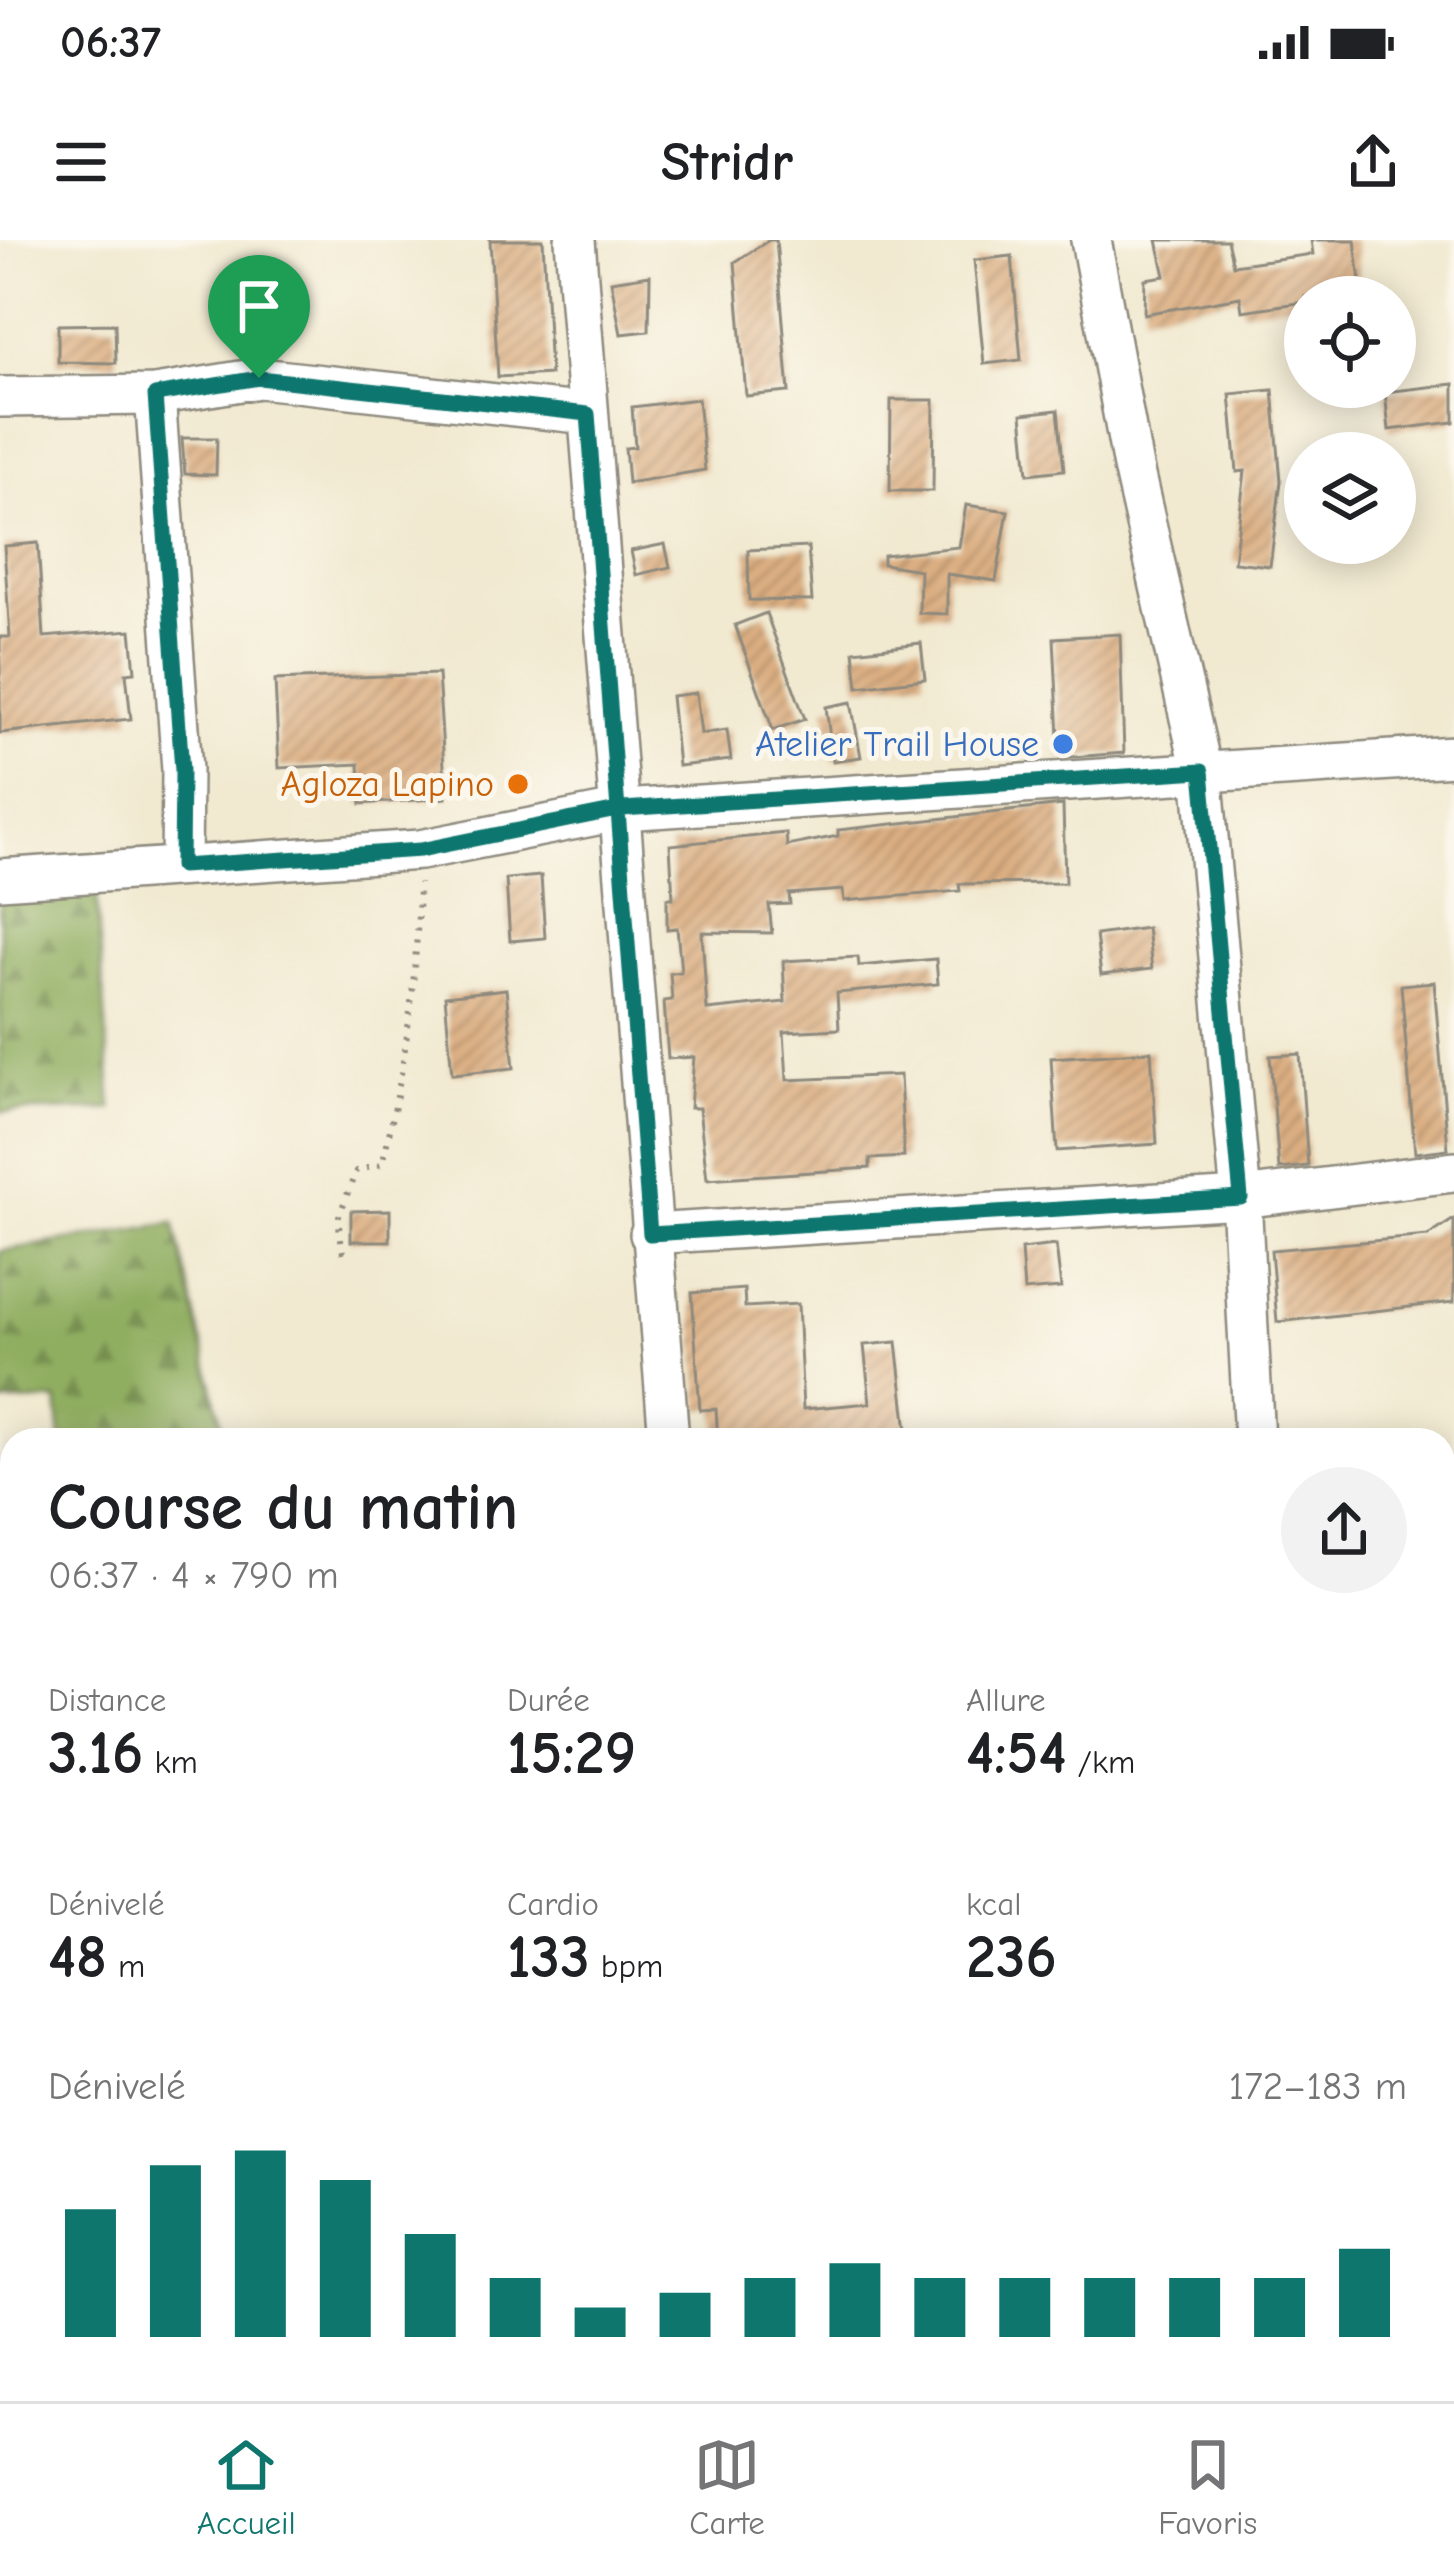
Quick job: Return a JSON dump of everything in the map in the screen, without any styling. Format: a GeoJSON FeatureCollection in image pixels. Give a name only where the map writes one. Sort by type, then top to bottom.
{"type":"FeatureCollection","features":[{"type":"Feature","properties":{"kind":"street"},"geometry":{"type":"LineString","coordinates":[[574,240],[668,1428]]}},
{"type":"Feature","properties":{"kind":"street"},"geometry":{"type":"LineString","coordinates":[[1091,240],[1133,467],[1202,771],[1241,1198],[1253,1428]]}},
{"type":"Feature","properties":{"kind":"street"},"geometry":{"type":"LineString","coordinates":[[0,397],[155,395],[259,378],[588,414]]}},
{"type":"Feature","properties":{"kind":"street"},"geometry":{"type":"LineString","coordinates":[[155,395],[182,770],[181,866]]}},
{"type":"Feature","properties":{"kind":"street"},"geometry":{"type":"LineString","coordinates":[[0,879],[420,850],[622,809],[1454,756]]}},
{"type":"Feature","properties":{"kind":"street"},"geometry":{"type":"LineString","coordinates":[[650,1234],[1241,1198],[1454,1172]]}},
{"type":"Feature","properties":{"kind":"path"},"geometry":{"type":"LineString","coordinates":[[343,1253],[338,1219],[356,1171],[382,1164],[393,1120],[418,962],[420,850]]}},
{"type":"Feature","properties":{"kind":"green space"},"geometry":{"type":"Polygon","coordinates":[[[96,887],[112,1109],[0,1112],[0,894],[96,887]]]}},
{"type":"Feature","properties":{"kind":"green space"},"geometry":{"type":"Polygon","coordinates":[[[174,1223],[222,1428],[60,1428],[57,1400],[0,1403],[0,1251],[174,1223]]]}},
{"type":"Feature","properties":{"kind":"building"},"geometry":{"type":"Polygon","coordinates":[[[490,240],[543,240],[550,374],[498,377],[490,240]]]}},
{"type":"Feature","properties":{"kind":"building"},"geometry":{"type":"Polygon","coordinates":[[[776,240],[789,392],[746,396],[735,262],[776,240]]]}},
{"type":"Feature","properties":{"kind":"building"},"geometry":{"type":"Polygon","coordinates":[[[1157,240],[1227,240],[1233,265],[1313,254],[1311,240],[1355,240],[1359,276],[1284,276],[1284,305],[1242,311],[1240,297],[1144,314],[1145,279],[1165,276],[1157,240]]]}},
{"type":"Feature","properties":{"kind":"building"},"geometry":{"type":"Polygon","coordinates":[[[1012,256],[1021,360],[984,364],[974,260],[1012,256]]]}},
{"type":"Feature","properties":{"kind":"building"},"geometry":{"type":"Polygon","coordinates":[[[650,275],[649,331],[621,334],[611,281],[650,275]]]}},
{"type":"Feature","properties":{"kind":"building"},"geometry":{"type":"Polygon","coordinates":[[[115,324],[116,363],[58,362],[58,325],[115,324]]]}},
{"type":"Feature","properties":{"kind":"building"},"geometry":{"type":"Polygon","coordinates":[[[1454,384],[1454,422],[1389,430],[1387,408],[1416,408],[1416,388],[1454,384]]]}},
{"type":"Feature","properties":{"kind":"building"},"geometry":{"type":"Polygon","coordinates":[[[1273,390],[1281,481],[1270,566],[1234,562],[1245,471],[1237,472],[1230,394],[1273,390]]]}},
{"type":"Feature","properties":{"kind":"building"},"geometry":{"type":"Polygon","coordinates":[[[698,399],[705,470],[628,483],[625,448],[635,447],[632,407],[698,399]]]}},
{"type":"Feature","properties":{"kind":"building"},"geometry":{"type":"Polygon","coordinates":[[[891,400],[934,400],[933,491],[890,491],[891,400]]]}},
{"type":"Feature","properties":{"kind":"building"},"geometry":{"type":"Polygon","coordinates":[[[1058,410],[1064,470],[1028,474],[1022,414],[1058,410]]]}},
{"type":"Feature","properties":{"kind":"building"},"geometry":{"type":"Polygon","coordinates":[[[182,438],[217,438],[216,475],[185,474],[182,438]]]}},
{"type":"Feature","properties":{"kind":"building"},"geometry":{"type":"Polygon","coordinates":[[[966,505],[1008,511],[996,581],[947,574],[947,614],[919,613],[920,570],[883,564],[883,555],[959,547],[966,505]]]}},
{"type":"Feature","properties":{"kind":"building"},"geometry":{"type":"Polygon","coordinates":[[[38,543],[44,637],[131,630],[135,672],[126,673],[131,719],[0,733],[0,637],[10,637],[4,546],[38,543]]]}},
{"type":"Feature","properties":{"kind":"building"},"geometry":{"type":"Polygon","coordinates":[[[665,544],[670,567],[636,575],[631,551],[665,544]]]}},
{"type":"Feature","properties":{"kind":"building"},"geometry":{"type":"Polygon","coordinates":[[[808,547],[812,601],[749,600],[748,550],[808,547]]]}},
{"type":"Feature","properties":{"kind":"building"},"geometry":{"type":"Polygon","coordinates":[[[766,613],[805,719],[773,730],[735,625],[766,613]]]}},
{"type":"Feature","properties":{"kind":"building"},"geometry":{"type":"Polygon","coordinates":[[[1120,634],[1124,753],[1060,758],[1054,638],[1120,634]]]}},
{"type":"Feature","properties":{"kind":"building"},"geometry":{"type":"Polygon","coordinates":[[[921,643],[925,679],[858,687],[854,651],[921,643]]]}},
{"type":"Feature","properties":{"kind":"building"},"geometry":{"type":"Polygon","coordinates":[[[438,674],[446,798],[361,804],[359,764],[279,768],[275,680],[438,674]]]}},
{"type":"Feature","properties":{"kind":"building"},"geometry":{"type":"Polygon","coordinates":[[[696,693],[701,734],[727,730],[731,760],[678,766],[671,696],[696,693]]]}},
{"type":"Feature","properties":{"kind":"building"},"geometry":{"type":"Polygon","coordinates":[[[851,702],[861,757],[833,761],[826,707],[851,702]]]}},
{"type":"Feature","properties":{"kind":"building"},"geometry":{"type":"Polygon","coordinates":[[[1063,805],[1065,883],[959,884],[960,891],[844,901],[843,890],[789,894],[790,904],[769,905],[772,933],[702,932],[707,1010],[785,1002],[783,961],[858,957],[859,966],[936,959],[938,984],[837,993],[839,1029],[784,1032],[787,1080],[900,1075],[904,1157],[870,1159],[870,1168],[707,1179],[699,1108],[690,1108],[694,1057],[668,1059],[664,1001],[672,1000],[670,973],[681,972],[677,928],[667,929],[667,898],[673,898],[670,845],[786,833],[787,846],[838,836],[838,830],[1063,805]]]}},
{"type":"Feature","properties":{"kind":"building"},"geometry":{"type":"Polygon","coordinates":[[[541,876],[545,938],[510,941],[506,879],[541,876]]]}},
{"type":"Feature","properties":{"kind":"building"},"geometry":{"type":"Polygon","coordinates":[[[1147,928],[1152,969],[1101,975],[1096,935],[1147,928]]]}},
{"type":"Feature","properties":{"kind":"building"},"geometry":{"type":"Polygon","coordinates":[[[1434,982],[1448,1149],[1415,1153],[1401,985],[1434,982]]]}},
{"type":"Feature","properties":{"kind":"building"},"geometry":{"type":"Polygon","coordinates":[[[506,989],[514,1068],[452,1074],[445,996],[506,989]]]}},
{"type":"Feature","properties":{"kind":"building"},"geometry":{"type":"Polygon","coordinates":[[[1151,1051],[1157,1144],[1057,1151],[1051,1058],[1151,1051]]]}},
{"type":"Feature","properties":{"kind":"building"},"geometry":{"type":"Polygon","coordinates":[[[1300,1054],[1308,1166],[1279,1169],[1270,1056],[1300,1054]]]}},
{"type":"Feature","properties":{"kind":"building"},"geometry":{"type":"Polygon","coordinates":[[[390,1210],[390,1241],[351,1241],[351,1211],[390,1210]]]}},
{"type":"Feature","properties":{"kind":"building"},"geometry":{"type":"Polygon","coordinates":[[[1454,1219],[1454,1302],[1277,1322],[1271,1250],[1428,1236],[1454,1219]]]}},
{"type":"Feature","properties":{"kind":"building"},"geometry":{"type":"Polygon","coordinates":[[[1056,1245],[1061,1288],[1024,1291],[1021,1249],[1056,1245]]]}},
{"type":"Feature","properties":{"kind":"building"},"geometry":{"type":"Polygon","coordinates":[[[744,1289],[745,1307],[798,1304],[803,1409],[870,1403],[864,1345],[897,1342],[907,1428],[717,1428],[716,1409],[700,1410],[692,1293],[744,1289]]]}},
{"type":"Feature","properties":{"kind":"place","name":"Atelier Trail House"},"geometry":{"type":"Point","coordinates":[1063,744]}},
{"type":"Feature","properties":{"kind":"place","name":"Agloza Lapino"},"geometry":{"type":"Point","coordinates":[518,784]}},
{"type":"Feature","properties":{"kind":"route"},"geometry":{"type":"LineString","coordinates":[[259,378],[155,395],[182,770],[181,866],[420,850],[622,809],[1202,771],[1241,1198],[650,1234],[622,809],[588,414],[259,378]]}}]}
